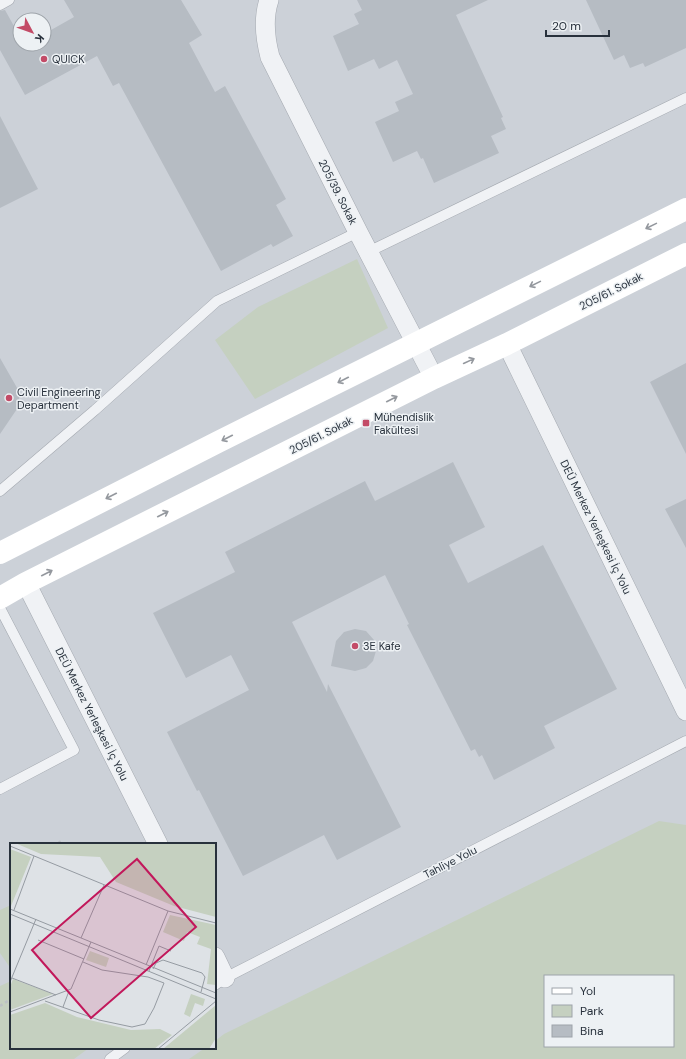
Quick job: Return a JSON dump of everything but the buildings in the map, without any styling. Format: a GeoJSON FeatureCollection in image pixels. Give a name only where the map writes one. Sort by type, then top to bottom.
{"type":"FeatureCollection","features":[{"type":"Feature","properties":{"kind":"main road"},"geometry":{"type":"LineString","coordinates":[[0,552],[686,208]]}},
{"type":"Feature","properties":{"kind":"main road","name":"205/61. Sokak"},"geometry":{"type":"LineString","coordinates":[[0,598],[26,583],[434,378],[507,344],[686,254]]}},
{"type":"Feature","properties":{"kind":"street","name":"205/39. Sokak"},"geometry":{"type":"LineString","coordinates":[[266,3],[265,25],[270,57],[368,252],[434,378]]}},
{"type":"Feature","properties":{"kind":"street","name":"DEÜ Merkez Yerleşkesi İç Yolu"},"geometry":{"type":"LineString","coordinates":[[507,344],[686,711]]}},
{"type":"Feature","properties":{"kind":"street","name":"DEÜ Merkez Yerleşkesi İç Yolu"},"geometry":{"type":"LineString","coordinates":[[26,583],[157,843]]}},
{"type":"Feature","properties":{"kind":"street"},"geometry":{"type":"LineString","coordinates":[[216,962],[220,982]]}},
{"type":"Feature","properties":{"kind":"lane"},"geometry":{"type":"LineString","coordinates":[[0,5],[9,0]]}},
{"type":"Feature","properties":{"kind":"lane"},"geometry":{"type":"LineString","coordinates":[[368,252],[686,98]]}},
{"type":"Feature","properties":{"kind":"lane"},"geometry":{"type":"LineString","coordinates":[[0,490],[95,410],[217,301],[358,232]]}},
{"type":"Feature","properties":{"kind":"lane"},"geometry":{"type":"LineString","coordinates":[[0,608],[74,750],[0,789]]}},
{"type":"Feature","properties":{"kind":"lane","name":"Tahliye Yolu"},"geometry":{"type":"LineString","coordinates":[[220,982],[686,741]]}},
{"type":"Feature","properties":{"kind":"lane"},"geometry":{"type":"LineString","coordinates":[[110,1059],[124,1049]]}},
{"type":"Feature","properties":{"kind":"path"},"geometry":{"type":"LineString","coordinates":[[0,1006],[10,1000]]}},
{"type":"Feature","properties":{"kind":"shaded area"},"geometry":{"type":"Polygon","coordinates":[[[0,0],[686,0],[686,1059],[0,1059],[0,0]]]}},
{"type":"Feature","properties":{"kind":"green space"},"geometry":{"type":"Polygon","coordinates":[[[357,259],[388,328],[255,399],[215,340],[258,307],[357,259]]]}},
{"type":"Feature","properties":{"kind":"green space"},"geometry":{"type":"Polygon","coordinates":[[[659,821],[686,825],[686,1059],[189,1059],[204,1049],[216,1049],[216,1040],[224,1034],[659,821]]]}},
{"type":"Feature","properties":{"kind":"green space"},"geometry":{"type":"Polygon","coordinates":[[[10,905],[10,968],[0,953],[0,910],[10,905]]]}},
{"type":"Feature","properties":{"kind":"green space"},"geometry":{"type":"Polygon","coordinates":[[[10,981],[10,1049],[88,1049],[74,1059],[0,1059],[0,986],[10,981]]]}},
{"type":"Feature","properties":{"kind":"place","name":"QUICK"},"geometry":{"type":"Point","coordinates":[44,59]}},
{"type":"Feature","properties":{"kind":"place","name":"Civil Engineering Department"},"geometry":{"type":"Point","coordinates":[9,398]}},
{"type":"Feature","properties":{"kind":"place","name":"Mühendislik Fakültesi"},"geometry":{"type":"Point","coordinates":[366,423]}},
{"type":"Feature","properties":{"kind":"place","name":"3E Kafe"},"geometry":{"type":"Point","coordinates":[355,646]}}]}
